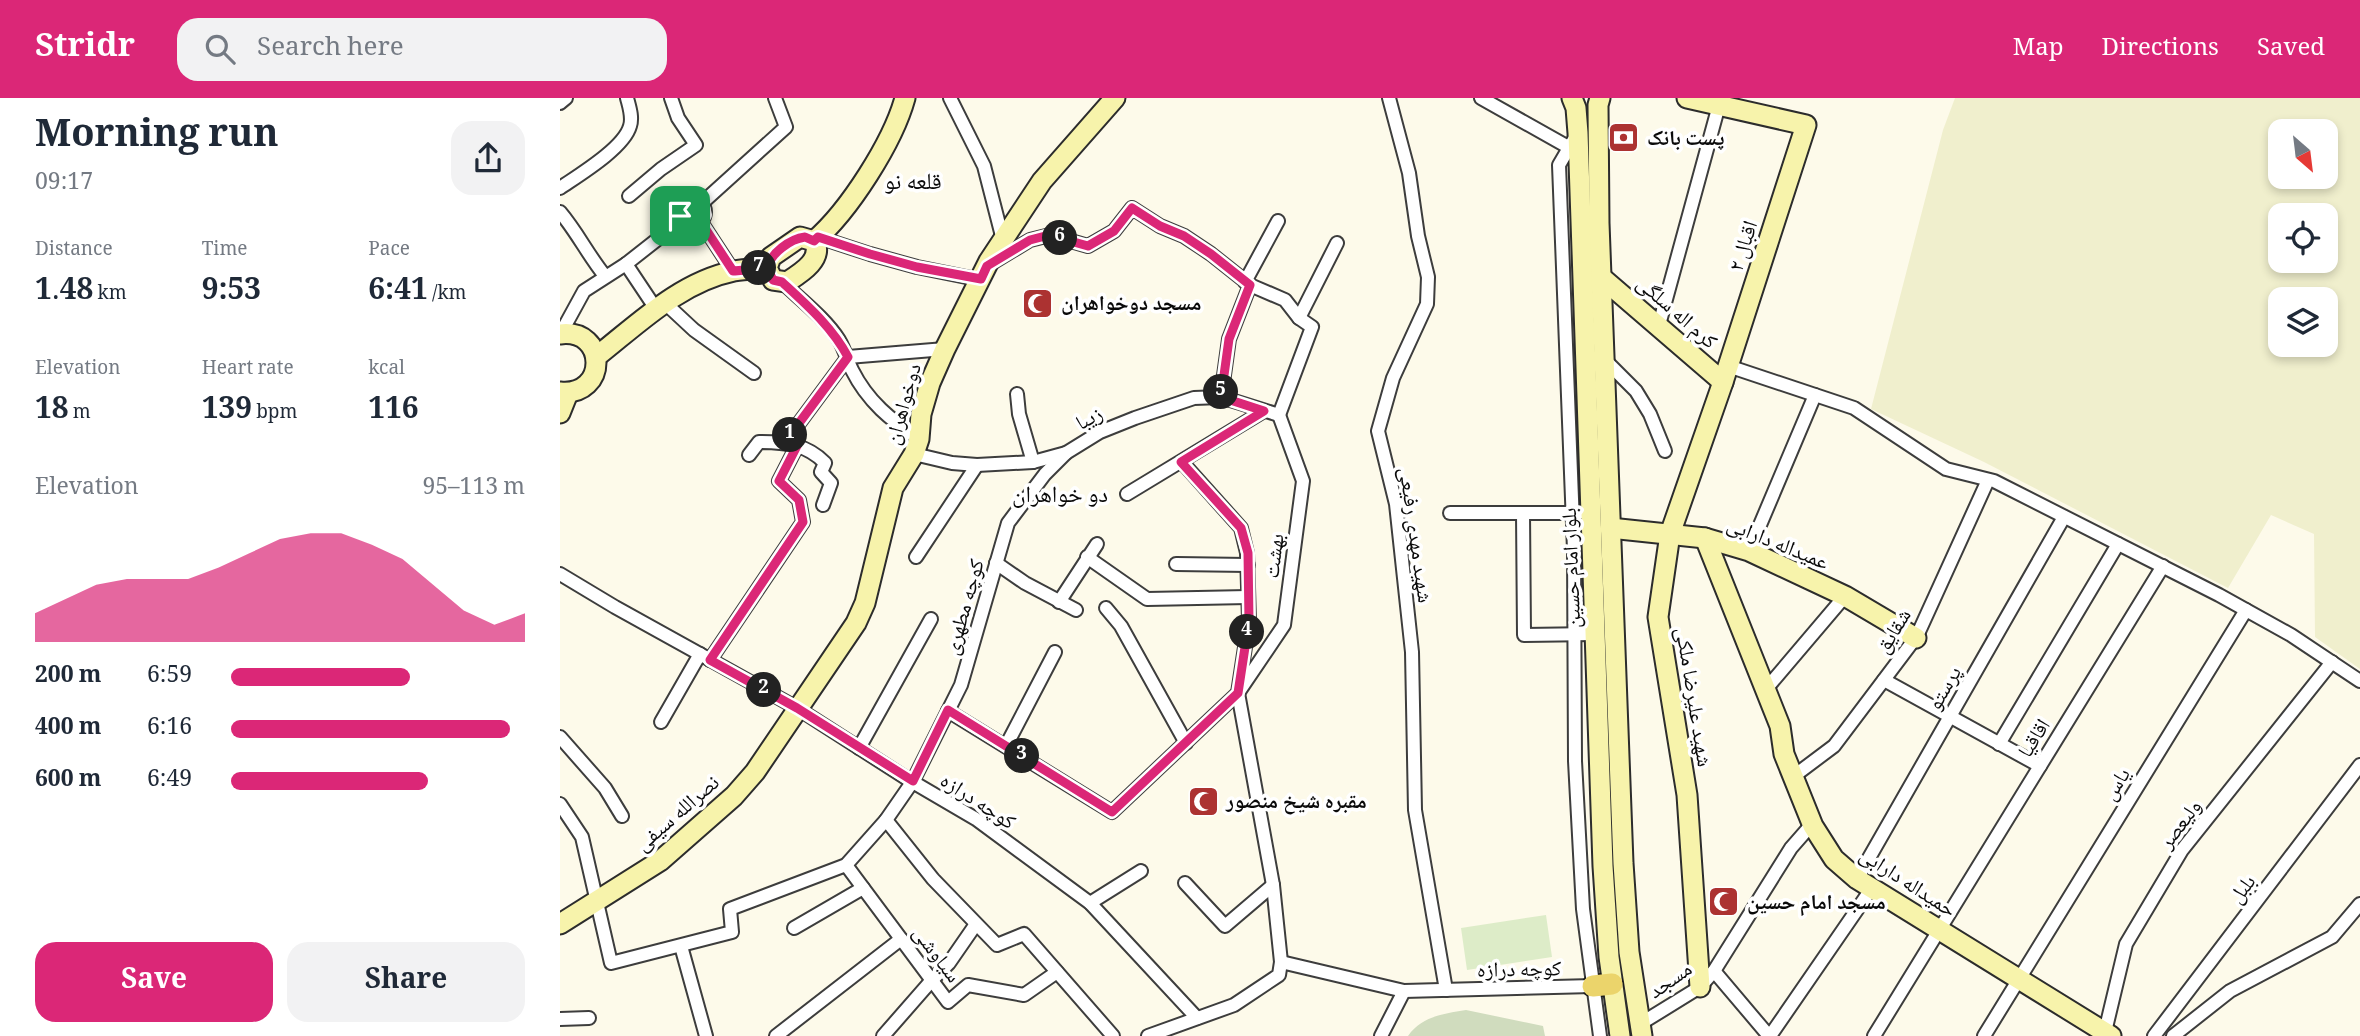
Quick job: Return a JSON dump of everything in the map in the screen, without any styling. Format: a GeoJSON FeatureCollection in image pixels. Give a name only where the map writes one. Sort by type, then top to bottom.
{"type":"FeatureCollection","features":[{"type":"Feature","properties":{"kind":"street"},"geometry":{"type":"LineString","coordinates":[[560,103],[566,98]]}},
{"type":"Feature","properties":{"kind":"street"},"geometry":{"type":"LineString","coordinates":[[560,188],[618,145],[630,126],[631,112],[627,98]]}},
{"type":"Feature","properties":{"kind":"street"},"geometry":{"type":"LineString","coordinates":[[629,196],[661,169],[696,145],[678,118],[671,98]]}},
{"type":"Feature","properties":{"kind":"street"},"geometry":{"type":"LineString","coordinates":[[702,203],[786,127],[775,98]]}},
{"type":"Feature","properties":{"kind":"street"},"geometry":{"type":"LineString","coordinates":[[816,239],[837,219],[869,171],[898,121],[905,98]]}},
{"type":"Feature","properties":{"kind":"street"},"geometry":{"type":"LineString","coordinates":[[950,98],[984,166],[1003,240]]}},
{"type":"Feature","properties":{"kind":"street","name":"دوخواهران"},"geometry":{"type":"LineString","coordinates":[[797,708],[856,623],[865,603],[893,488],[917,446],[921,414],[930,383],[984,273],[1042,181],[1115,98]]}},
{"type":"Feature","properties":{"kind":"street","name":"شهید مهدی رفیعی"},"geometry":{"type":"LineString","coordinates":[[1389,98],[1409,173],[1418,236],[1428,277],[1427,304],[1393,378],[1378,430],[1396,504],[1412,652],[1415,810],[1446,990]]}},
{"type":"Feature","properties":{"kind":"street"},"geometry":{"type":"LineString","coordinates":[[1481,98],[1574,140]]}},
{"type":"Feature","properties":{"kind":"street","name":"بلوار امام حسین"},"geometry":{"type":"LineString","coordinates":[[1572,98],[1576,108],[1574,140],[1582,513],[1595,634],[1603,866],[1603,985],[1620,1036]]}},
{"type":"Feature","properties":{"kind":"street","name":"بلوار امام حسین"},"geometry":{"type":"LineString","coordinates":[[1600,98],[1601,277],[1623,863],[1629,952],[1641,1030]]}},
{"type":"Feature","properties":{"kind":"street"},"geometry":{"type":"LineString","coordinates":[[1659,325],[1719,105],[1687,98]]}},
{"type":"Feature","properties":{"kind":"street","name":"اقبال ۲"},"geometry":{"type":"LineString","coordinates":[[1719,105],[1806,125],[1726,374]]}},
{"type":"Feature","properties":{"kind":"street"},"geometry":{"type":"LineString","coordinates":[[690,199],[702,203],[705,215],[701,222],[689,225],[682,220],[679,212],[682,204],[690,199]]}},
{"type":"Feature","properties":{"kind":"street"},"geometry":{"type":"LineString","coordinates":[[816,239],[815,259],[791,279],[782,282],[773,280],[767,268],[771,257],[795,239],[816,239],[917,267],[984,273],[1030,240],[1049,235],[1088,246],[1114,231],[1132,208],[1193,242],[1247,284],[1285,300],[1298,318],[1312,327],[1279,415]]}},
{"type":"Feature","properties":{"kind":"street"},"geometry":{"type":"LineString","coordinates":[[560,212],[579,234],[583,248],[605,276]]}},
{"type":"Feature","properties":{"kind":"street"},"geometry":{"type":"LineString","coordinates":[[560,413],[564,393],[580,390],[590,381],[596,370],[596,357],[591,346],[583,338],[573,334],[561,334],[584,291],[626,264],[682,220]]}},
{"type":"Feature","properties":{"kind":"street"},"geometry":{"type":"LineString","coordinates":[[1221,397],[1229,339],[1247,284],[1278,221]]}},
{"type":"Feature","properties":{"kind":"street"},"geometry":{"type":"LineString","coordinates":[[701,222],[733,271]]}},
{"type":"Feature","properties":{"kind":"street"},"geometry":{"type":"LineString","coordinates":[[1298,318],[1336,243]]}},
{"type":"Feature","properties":{"kind":"street"},"geometry":{"type":"LineString","coordinates":[[626,264],[661,306],[754,373]]}},
{"type":"Feature","properties":{"kind":"street"},"geometry":{"type":"LineString","coordinates":[[596,357],[661,306],[695,285],[733,271],[767,268]]}},
{"type":"Feature","properties":{"kind":"street","name":"کرم اله سلگی"},"geometry":{"type":"LineString","coordinates":[[1601,277],[1659,325],[1726,374]]}},
{"type":"Feature","properties":{"kind":"street"},"geometry":{"type":"LineString","coordinates":[[782,282],[831,330],[868,398],[917,446]]}},
{"type":"Feature","properties":{"kind":"street"},"geometry":{"type":"LineString","coordinates":[[848,357],[945,349]]}},
{"type":"Feature","properties":{"kind":"street"},"geometry":{"type":"LineString","coordinates":[[661,722],[803,522],[799,500],[779,481],[791,444],[848,357]]}},
{"type":"Feature","properties":{"kind":"street"},"geometry":{"type":"LineString","coordinates":[[1604,359],[1636,391],[1650,414],[1665,451]]}},
{"type":"Feature","properties":{"kind":"street"},"geometry":{"type":"LineString","coordinates":[[1726,374],[1815,395],[1854,408],[1945,469],[1988,480],[2163,566],[2291,635],[2360,681]]}},
{"type":"Feature","properties":{"kind":"street","name":"شهید علیرضا ملکی"},"geometry":{"type":"LineString","coordinates":[[1700,987],[1687,795],[1658,617],[1670,535],[1726,374]]}},
{"type":"Feature","properties":{"kind":"street"},"geometry":{"type":"LineString","coordinates":[[1017,394],[1019,414],[1033,461]]}},
{"type":"Feature","properties":{"kind":"street"},"geometry":{"type":"LineString","coordinates":[[1749,551],[1815,395]]}},
{"type":"Feature","properties":{"kind":"street","name":"زیبا"},"geometry":{"type":"LineString","coordinates":[[917,446],[952,463],[977,465],[1033,461],[1066,453],[1100,432],[1194,398],[1221,397],[1279,415]]}},
{"type":"Feature","properties":{"kind":"street"},"geometry":{"type":"LineString","coordinates":[[1127,494],[1264,411]]}},
{"type":"Feature","properties":{"kind":"street","name":"بهشت"},"geometry":{"type":"LineString","coordinates":[[1006,746],[1112,812],[1238,693],[1284,625],[1303,481],[1279,415]]}},
{"type":"Feature","properties":{"kind":"street"},"geometry":{"type":"LineString","coordinates":[[749,455],[760,442],[791,444],[815,452],[825,463],[821,471],[831,482],[823,505]]}},
{"type":"Feature","properties":{"kind":"street","name":"کوچه مطهری"},"geometry":{"type":"LineString","coordinates":[[846,865],[886,820],[913,781],[961,685],[1008,523],[1045,474],[1066,453]]}},
{"type":"Feature","properties":{"kind":"street"},"geometry":{"type":"LineString","coordinates":[[1148,1036],[1234,1005],[1279,975],[1280,962],[1273,884],[1238,693],[1249,621],[1248,553],[1241,528],[1181,462]]}},
{"type":"Feature","properties":{"kind":"street"},"geometry":{"type":"LineString","coordinates":[[916,557],[977,465]]}},
{"type":"Feature","properties":{"kind":"street","name":"شقایق"},"geometry":{"type":"LineString","coordinates":[[1794,776],[1834,746],[1916,638],[1988,480]]}},
{"type":"Feature","properties":{"kind":"street"},"geometry":{"type":"LineString","coordinates":[[1450,513],[1582,513],[1574,635],[1576,788],[1583,909],[1603,985],[1600,1036]]}},
{"type":"Feature","properties":{"kind":"street"},"geometry":{"type":"LineString","coordinates":[[1523,513],[1524,635],[1595,634]]}},
{"type":"Feature","properties":{"kind":"street","name":"پرستو"},"geometry":{"type":"LineString","coordinates":[[1770,1036],[1865,883],[1949,718],[2064,517]]}},
{"type":"Feature","properties":{"kind":"street","name":"عمیداله دارابی"},"geometry":{"type":"LineString","coordinates":[[1610,528],[1705,538],[1749,551],[1845,596],[1916,638]]}},
{"type":"Feature","properties":{"kind":"street","name":"حمیداله دارابی"},"geometry":{"type":"LineString","coordinates":[[1705,538],[1780,726],[1784,754],[1812,824],[1833,859],[1865,883],[2107,1035]]}},
{"type":"Feature","properties":{"kind":"street"},"geometry":{"type":"LineString","coordinates":[[1059,602],[1097,544]]}},
{"type":"Feature","properties":{"kind":"street"},"geometry":{"type":"LineString","coordinates":[[1999,744],[2118,544]]}},
{"type":"Feature","properties":{"kind":"street"},"geometry":{"type":"LineString","coordinates":[[1087,557],[1147,599],[1248,597]]}},
{"type":"Feature","properties":{"kind":"street"},"geometry":{"type":"LineString","coordinates":[[996,563],[1076,610]]}},
{"type":"Feature","properties":{"kind":"street"},"geometry":{"type":"LineString","coordinates":[[1176,564],[1248,565]]}},
{"type":"Feature","properties":{"kind":"street","name":"اقاقیا"},"geometry":{"type":"LineString","coordinates":[[1874,1036],[2163,566]]}},
{"type":"Feature","properties":{"kind":"street","name":"کوچه درازه"},"geometry":{"type":"LineString","coordinates":[[560,573],[797,708],[976,819],[1090,903],[1198,1018]]}},
{"type":"Feature","properties":{"kind":"street"},"geometry":{"type":"LineString","coordinates":[[1766,689],[1845,596]]}},
{"type":"Feature","properties":{"kind":"street"},"geometry":{"type":"LineString","coordinates":[[1106,608],[1121,626],[1186,743]]}},
{"type":"Feature","properties":{"kind":"street","name":"یاس"},"geometry":{"type":"LineString","coordinates":[[1984,1036],[2246,610]]}},
{"type":"Feature","properties":{"kind":"street"},"geometry":{"type":"LineString","coordinates":[[859,748],[931,619]]}},
{"type":"Feature","properties":{"kind":"street"},"geometry":{"type":"LineString","coordinates":[[948,710],[1006,746],[1055,652]]}},
{"type":"Feature","properties":{"kind":"street","name":"ولیعصر"},"geometry":{"type":"LineString","coordinates":[[2107,1035],[2126,944],[2182,850],[2332,662]]}},
{"type":"Feature","properties":{"kind":"street"},"geometry":{"type":"LineString","coordinates":[[1884,680],[2040,766]]}},
{"type":"Feature","properties":{"kind":"street","name":"نصرالله سیفی"},"geometry":{"type":"LineString","coordinates":[[560,924],[660,861],[734,796],[755,772],[797,708]]}},
{"type":"Feature","properties":{"kind":"street"},"geometry":{"type":"LineString","coordinates":[[560,737],[605,788],[622,816]]}},
{"type":"Feature","properties":{"kind":"street","name":"بلبل"},"geometry":{"type":"LineString","coordinates":[[2154,1036],[2360,765]]}},
{"type":"Feature","properties":{"kind":"street"},"geometry":{"type":"LineString","coordinates":[[560,804],[582,837],[611,963],[732,932],[730,909],[846,865]]}},
{"type":"Feature","properties":{"kind":"street"},"geometry":{"type":"LineString","coordinates":[[886,820],[933,879],[997,945],[1024,934],[1112,1036]]}},
{"type":"Feature","properties":{"kind":"street","name":"مسجد"},"geometry":{"type":"LineString","coordinates":[[1641,1030],[1700,987],[1714,971],[1791,848],[1812,824]]}},
{"type":"Feature","properties":{"kind":"street","name":"سیاوشی"},"geometry":{"type":"LineString","coordinates":[[846,865],[948,1002],[968,985],[1024,995],[1057,972]]}},
{"type":"Feature","properties":{"kind":"street"},"geometry":{"type":"LineString","coordinates":[[1090,903],[1141,871]]}},
{"type":"Feature","properties":{"kind":"street"},"geometry":{"type":"LineString","coordinates":[[1185,883],[1225,926],[1273,884]]}},
{"type":"Feature","properties":{"kind":"street"},"geometry":{"type":"LineString","coordinates":[[794,928],[863,888]]}},
{"type":"Feature","properties":{"kind":"street"},"geometry":{"type":"LineString","coordinates":[[2173,1036],[2230,991],[2332,937],[2360,904]]}},
{"type":"Feature","properties":{"kind":"street"},"geometry":{"type":"LineString","coordinates":[[883,1036],[949,963],[976,924]]}},
{"type":"Feature","properties":{"kind":"street"},"geometry":{"type":"LineString","coordinates":[[776,1036],[901,939]]}},
{"type":"Feature","properties":{"kind":"street"},"geometry":{"type":"LineString","coordinates":[[681,946],[706,1036]]}},
{"type":"Feature","properties":{"kind":"street","name":"کوچه درازه"},"geometry":{"type":"LineString","coordinates":[[1280,962],[1404,990],[1603,985]]}},
{"type":"Feature","properties":{"kind":"street"},"geometry":{"type":"LineString","coordinates":[[1714,971],[1770,1036]]}},
{"type":"Feature","properties":{"kind":"street"},"geometry":{"type":"LineString","coordinates":[[1381,1036],[1404,990]]}},
{"type":"Feature","properties":{"kind":"street"},"geometry":{"type":"LineString","coordinates":[[560,1019],[589,1018]]}},
{"type":"Feature","properties":{"kind":"green space"},"geometry":{"type":"Polygon","coordinates":[[[1955,98],[2360,98],[2360,669],[2315,637],[2314,534],[2271,515],[2228,588],[1984,462],[1871,409],[1943,130],[1955,98]]]}},
{"type":"Feature","properties":{"kind":"green space"},"geometry":{"type":"Polygon","coordinates":[[[1546,915],[1552,957],[1467,970],[1461,928],[1546,915]]]}},
{"type":"Feature","properties":{"kind":"green space"},"geometry":{"type":"Polygon","coordinates":[[[1466,1010],[1543,1026],[1545,1036],[1408,1036],[1426,1020],[1466,1010]]]}},
{"type":"Feature","properties":{"kind":"place","name":"پست بانک"},"geometry":{"type":"Point","coordinates":[1624,138]}},
{"type":"Feature","properties":{"kind":"place","name":"مسجد دوخواهران"},"geometry":{"type":"Point","coordinates":[1038,303]}},
{"type":"Feature","properties":{"kind":"place","name":"مقبره شیخ منصور"},"geometry":{"type":"Point","coordinates":[1203,801]}},
{"type":"Feature","properties":{"kind":"place","name":"مسجد امام حسین"},"geometry":{"type":"Point","coordinates":[1724,902]}},
{"type":"Feature","properties":{"kind":"district","name":"قلعه نو"},"geometry":{"type":"Point","coordinates":[913,181]}},
{"type":"Feature","properties":{"kind":"district","name":"دو خواهران"},"geometry":{"type":"Point","coordinates":[1060,494]}},
{"type":"Feature","properties":{"kind":"route"},"geometry":{"type":"LineString","coordinates":[[680,216],[680,208],[686,201],[694,199],[702,203],[705,215],[701,222],[733,271],[735,271],[767,268],[771,257],[791,242],[800,237],[814,241],[818,237],[917,267],[981,279],[987,266],[1030,240],[1049,235],[1088,246],[1114,231],[1132,208],[1160,226],[1184,236],[1250,285],[1229,339],[1221,397],[1264,411],[1181,462],[1241,528],[1248,553],[1249,621],[1238,693],[1112,812],[948,710],[913,781],[797,708],[710,660],[803,522],[799,500],[779,481],[797,446],[785,442],[848,357],[823,321],[782,282],[773,280],[767,268],[733,271],[701,222],[698,225],[689,225],[680,216]]}}]}
